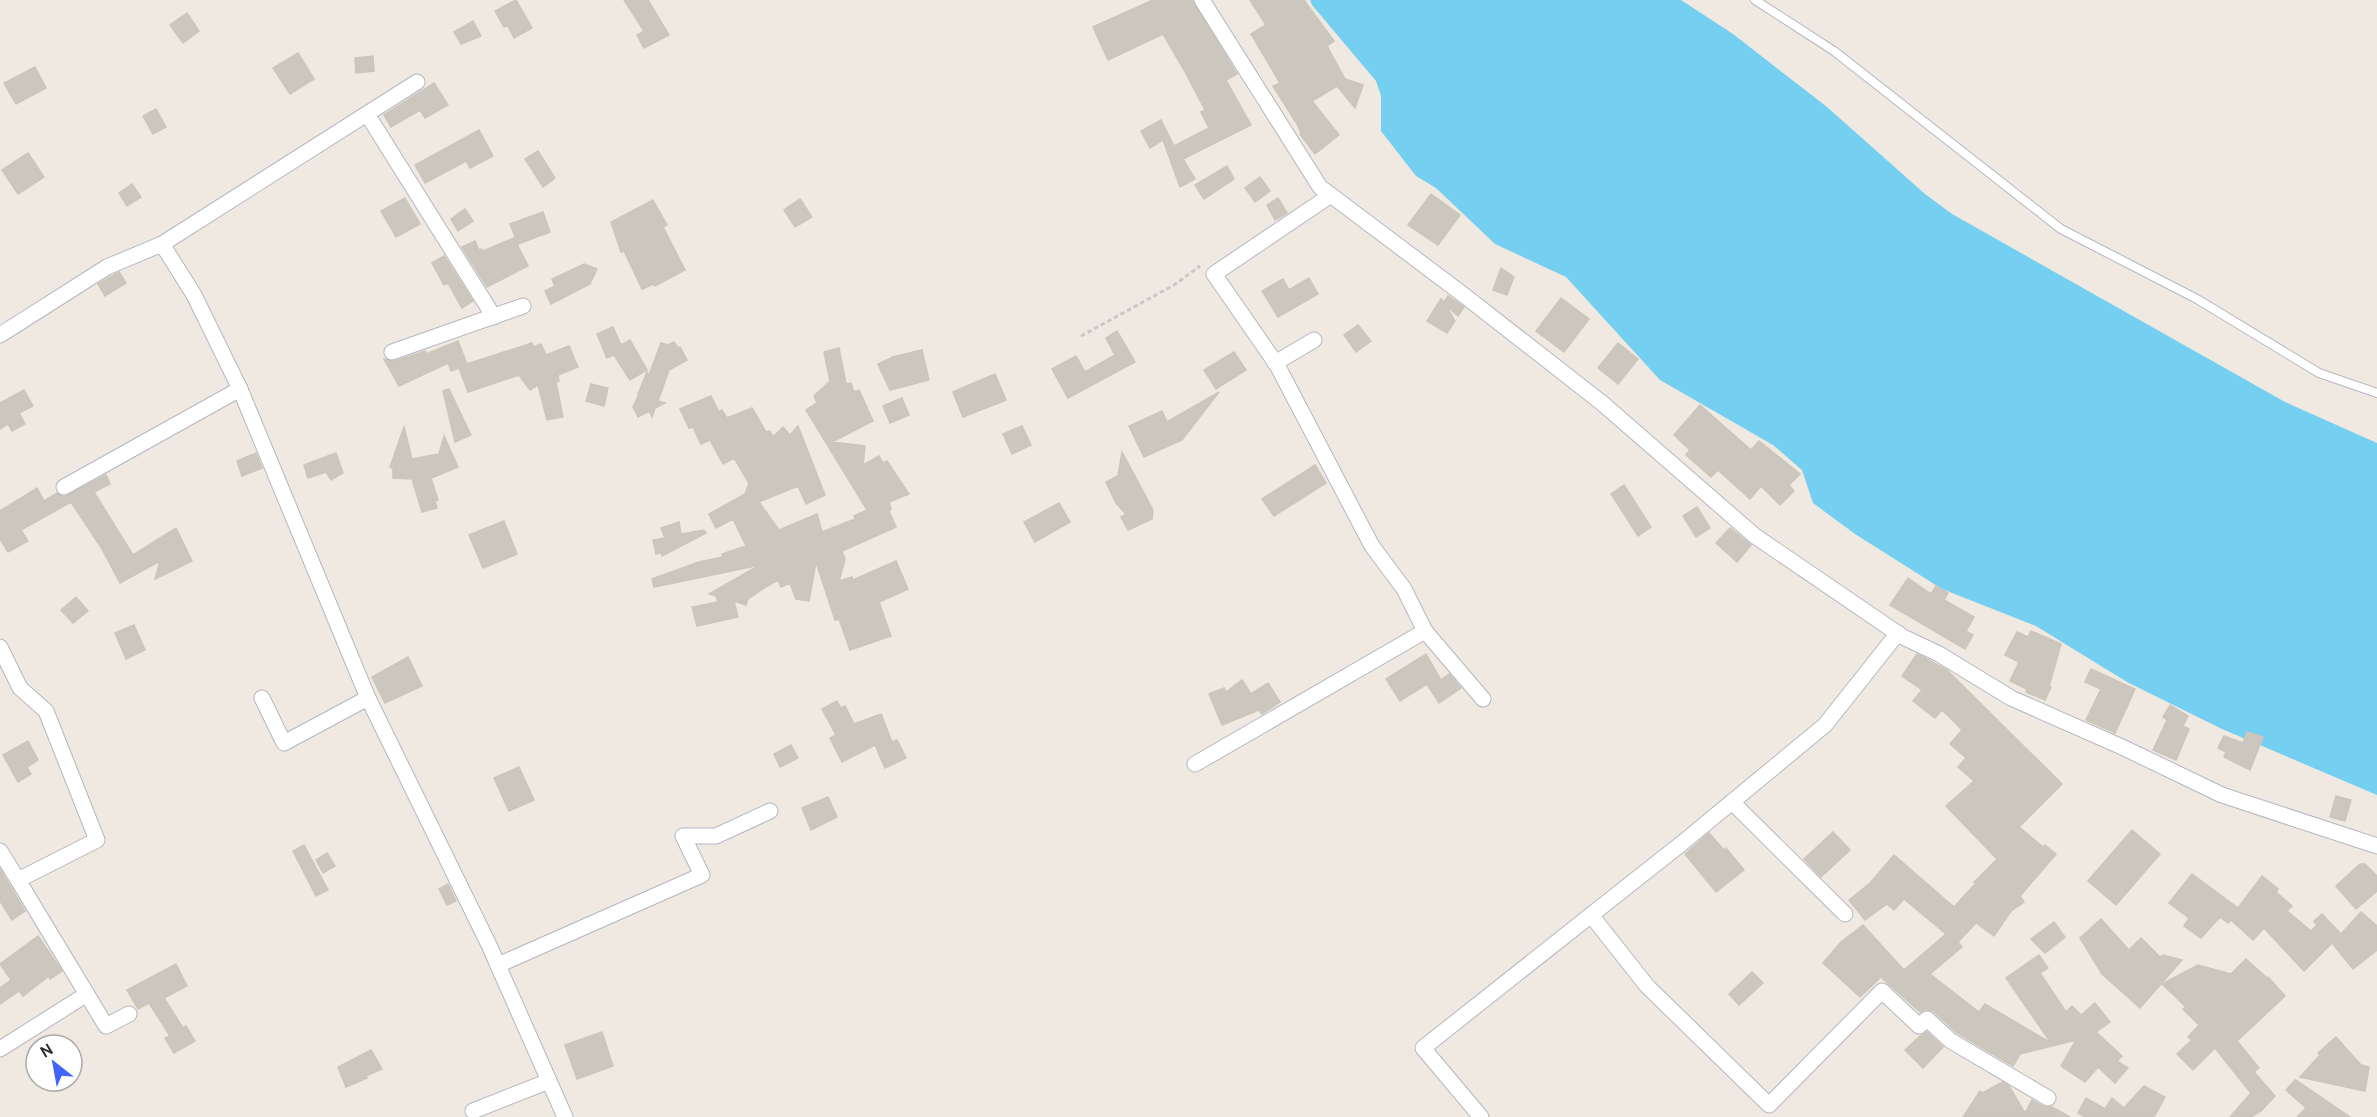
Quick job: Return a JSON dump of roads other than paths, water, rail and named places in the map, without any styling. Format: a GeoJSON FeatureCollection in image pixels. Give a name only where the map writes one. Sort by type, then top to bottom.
{"type":"FeatureCollection","features":[{"type":"Feature","properties":{"kind":"street"},"geometry":{"type":"LineString","coordinates":[[1202,0],[1320,187],[1602,403],[1755,536],[1898,633],[1939,654],[2011,698],[2122,747],[2222,795],[2377,846]]}},
{"type":"Feature","properties":{"kind":"street"},"geometry":{"type":"LineString","coordinates":[[0,335],[107,267],[162,244],[417,82]]}},
{"type":"Feature","properties":{"kind":"street"},"geometry":{"type":"LineString","coordinates":[[367,114],[494,316]]}},
{"type":"Feature","properties":{"kind":"street"},"geometry":{"type":"LineString","coordinates":[[1331,195],[1214,274],[1275,363],[1372,546],[1404,589],[1425,631],[1483,699]]}},
{"type":"Feature","properties":{"kind":"street"},"geometry":{"type":"LineString","coordinates":[[162,244],[194,295],[240,389],[368,698],[498,965],[565,1117]]}},
{"type":"Feature","properties":{"kind":"street"},"geometry":{"type":"LineString","coordinates":[[392,352],[523,306]]}},
{"type":"Feature","properties":{"kind":"street"},"geometry":{"type":"LineString","coordinates":[[1275,363],[1314,340]]}},
{"type":"Feature","properties":{"kind":"street"},"geometry":{"type":"LineString","coordinates":[[64,487],[240,389]]}},
{"type":"Feature","properties":{"kind":"street"},"geometry":{"type":"LineString","coordinates":[[1195,764],[1425,631]]}},
{"type":"Feature","properties":{"kind":"street"},"geometry":{"type":"LineString","coordinates":[[1481,1117],[1423,1048],[1825,725],[1898,633]]}},
{"type":"Feature","properties":{"kind":"street"},"geometry":{"type":"LineString","coordinates":[[0,648],[20,688],[46,711],[97,840],[18,880]]}},
{"type":"Feature","properties":{"kind":"street"},"geometry":{"type":"LineString","coordinates":[[262,698],[284,743],[368,698]]}},
{"type":"Feature","properties":{"kind":"street"},"geometry":{"type":"LineString","coordinates":[[1732,802],[1845,914]]}},
{"type":"Feature","properties":{"kind":"street"},"geometry":{"type":"LineString","coordinates":[[498,965],[702,875],[683,836],[716,836],[770,811]]}},
{"type":"Feature","properties":{"kind":"street"},"geometry":{"type":"LineString","coordinates":[[0,851],[106,1026],[129,1014]]}},
{"type":"Feature","properties":{"kind":"street"},"geometry":{"type":"LineString","coordinates":[[1591,915],[1647,986],[1769,1105],[1882,991],[1919,1026],[1927,1019],[1951,1041],[2048,1098]]}},
{"type":"Feature","properties":{"kind":"street"},"geometry":{"type":"LineString","coordinates":[[0,1049],[87,994]]}},
{"type":"Feature","properties":{"kind":"street"},"geometry":{"type":"LineString","coordinates":[[473,1111],[549,1081]]}},
{"type":"Feature","properties":{"kind":"lane"},"geometry":{"type":"LineString","coordinates":[[1755,0],[1834,51],[2061,229],[2197,299],[2319,373],[2377,393]]}},
{"type":"Feature","properties":{"kind":"water"},"geometry":{"type":"Polygon","coordinates":[[[1310,0],[1681,0],[1733,34],[1827,107],[1925,194],[1952,214],[2285,402],[2377,443],[2377,795],[2222,729],[2127,682],[2036,626],[1942,589],[1855,534],[1813,503],[1802,470],[1773,445],[1660,380],[1566,277],[1495,244],[1436,188],[1416,176],[1381,131],[1381,96],[1376,81],[1310,0]]]}}]}
